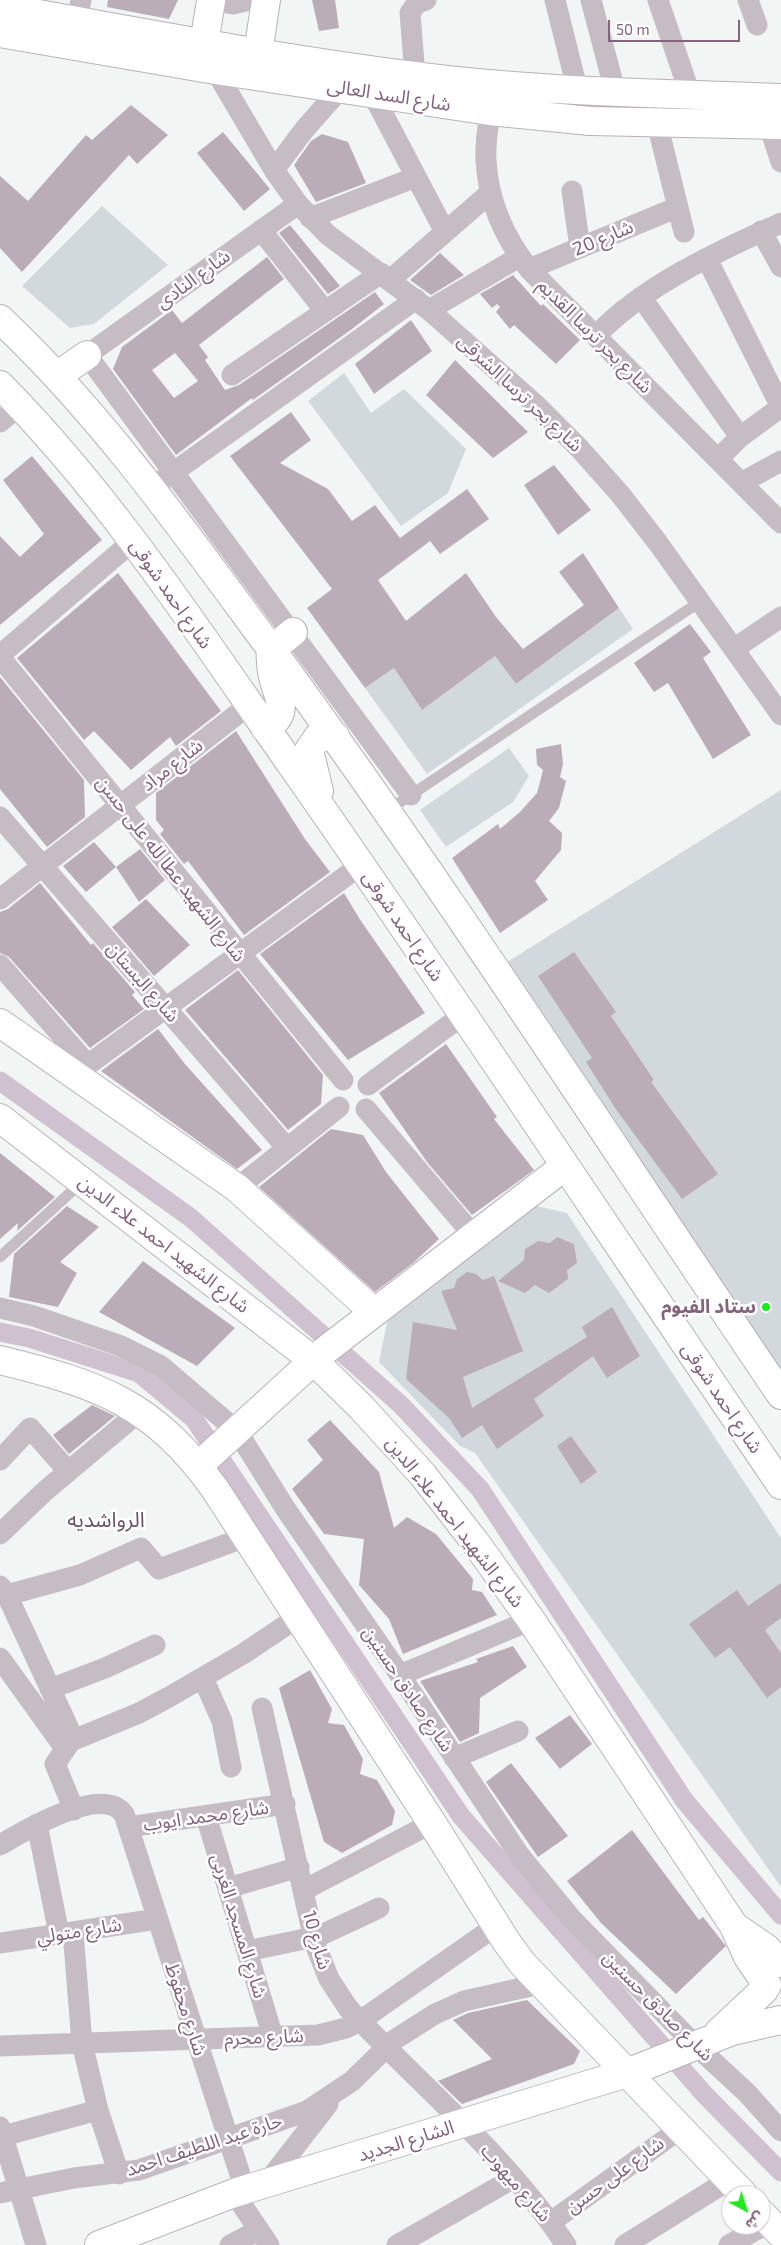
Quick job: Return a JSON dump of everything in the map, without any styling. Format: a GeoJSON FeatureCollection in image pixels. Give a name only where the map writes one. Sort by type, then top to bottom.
{"type":"FeatureCollection","features":[{"type":"Feature","properties":{"kind":"main road"},"geometry":{"type":"LineString","coordinates":[[204,44],[210,0]]}},
{"type":"Feature","properties":{"kind":"main road"},"geometry":{"type":"LineString","coordinates":[[258,53],[266,0]]}},
{"type":"Feature","properties":{"kind":"main road","name":"شارع السد العالى"},"geometry":{"type":"LineString","coordinates":[[0,7],[79,10],[204,44],[415,76],[578,92],[781,98]]}},
{"type":"Feature","properties":{"kind":"main road","name":"شارع السد العالى"},"geometry":{"type":"LineString","coordinates":[[0,33],[215,70],[490,111],[609,122],[775,125]]}},
{"type":"Feature","properties":{"kind":"main road"},"geometry":{"type":"LineString","coordinates":[[574,120],[582,107],[582,99],[578,92]]}},
{"type":"Feature","properties":{"kind":"main road"},"geometry":{"type":"LineString","coordinates":[[609,122],[604,115],[603,106],[605,98],[613,92]]}},
{"type":"Feature","properties":{"kind":"main road"},"geometry":{"type":"LineString","coordinates":[[0,318],[57,376],[152,488],[335,736],[781,1394]]}},
{"type":"Feature","properties":{"kind":"main road"},"geometry":{"type":"LineString","coordinates":[[57,376],[87,355]]}},
{"type":"Feature","properties":{"kind":"main road","name":"شارع احمد شوقى"},"geometry":{"type":"LineString","coordinates":[[0,385],[10,414],[84,478],[133,541],[250,705],[463,1015],[781,1486]]}},
{"type":"Feature","properties":{"kind":"main road"},"geometry":{"type":"LineString","coordinates":[[271,650],[293,632]]}},
{"type":"Feature","properties":{"kind":"main road"},"geometry":{"type":"LineString","coordinates":[[265,728],[276,720],[281,708],[272,675],[271,650]]}},
{"type":"Feature","properties":{"kind":"main road"},"geometry":{"type":"LineString","coordinates":[[325,813],[309,750],[318,737],[335,736]]}},
{"type":"Feature","properties":{"kind":"main road"},"geometry":{"type":"LineString","coordinates":[[0,1023],[80,1069],[237,1188],[370,1316]]}},
{"type":"Feature","properties":{"kind":"main road","name":"شارع الشهيد احمد علاء الدين"},"geometry":{"type":"LineString","coordinates":[[0,1118],[318,1357],[423,1476],[475,1542],[531,1620],[734,1926],[748,1957],[773,1978]]}},
{"type":"Feature","properties":{"kind":"main road"},"geometry":{"type":"LineString","coordinates":[[202,1463],[318,1357],[565,1166]]}},
{"type":"Feature","properties":{"kind":"main road"},"geometry":{"type":"LineString","coordinates":[[0,1360],[88,1384],[139,1412],[202,1463],[246,1536],[432,1823],[496,1926],[522,1963],[734,2185]]}},
{"type":"Feature","properties":{"kind":"main road"},"geometry":{"type":"LineString","coordinates":[[773,1978],[764,2006],[768,2013],[781,2020]]}},
{"type":"Feature","properties":{"kind":"main road","name":"الشارع الجديد"},"geometry":{"type":"LineString","coordinates":[[704,2041],[740,2015],[773,1978]]}},
{"type":"Feature","properties":{"kind":"main road","name":"الشارع الجديد"},"geometry":{"type":"LineString","coordinates":[[99,2245],[248,2189],[626,2073],[704,2041],[752,2026],[781,2020]]}},
{"type":"Feature","properties":{"kind":"street"},"geometry":{"type":"LineString","coordinates":[[210,0],[233,4],[250,0]]}},
{"type":"Feature","properties":{"kind":"street"},"geometry":{"type":"LineString","coordinates":[[415,76],[410,13],[414,6],[426,0]]}},
{"type":"Feature","properties":{"kind":"street"},"geometry":{"type":"LineString","coordinates":[[555,0],[578,92]]}},
{"type":"Feature","properties":{"kind":"street"},"geometry":{"type":"LineString","coordinates":[[591,0],[613,92]]}},
{"type":"Feature","properties":{"kind":"street"},"geometry":{"type":"LineString","coordinates":[[658,0],[690,94]]}},
{"type":"Feature","properties":{"kind":"street"},"geometry":{"type":"LineString","coordinates":[[748,0],[757,25]]}},
{"type":"Feature","properties":{"kind":"street","name":"شارع بحر ترسا الشرقى"},"geometry":{"type":"LineString","coordinates":[[215,70],[274,170],[304,211],[347,250],[422,304],[535,404],[579,448],[620,494],[701,602],[781,715]]}},
{"type":"Feature","properties":{"kind":"street"},"geometry":{"type":"LineString","coordinates":[[274,170],[304,130],[341,88]]}},
{"type":"Feature","properties":{"kind":"street"},"geometry":{"type":"LineString","coordinates":[[372,93],[445,232]]}},
{"type":"Feature","properties":{"kind":"street","name":"شارع بحر ترسا القديم"},"geometry":{"type":"LineString","coordinates":[[490,111],[486,159],[490,193],[501,225],[524,263],[741,483],[779,517]]}},
{"type":"Feature","properties":{"kind":"street"},"geometry":{"type":"LineString","coordinates":[[657,123],[684,232]]}},
{"type":"Feature","properties":{"kind":"street"},"geometry":{"type":"LineString","coordinates":[[775,125],[781,162]]}},
{"type":"Feature","properties":{"kind":"street","name":"شارع النادى"},"geometry":{"type":"LineString","coordinates":[[87,355],[261,230],[304,211],[416,177]]}},
{"type":"Feature","properties":{"kind":"street"},"geometry":{"type":"LineString","coordinates":[[572,191],[580,248]]}},
{"type":"Feature","properties":{"kind":"street"},"geometry":{"type":"LineString","coordinates":[[232,374],[326,311],[385,277],[445,232],[490,193]]}},
{"type":"Feature","properties":{"kind":"street","name":"شارع 20"},"geometry":{"type":"LineString","coordinates":[[152,488],[422,304],[524,263],[580,248],[678,207]]}},
{"type":"Feature","properties":{"kind":"street"},"geometry":{"type":"LineString","coordinates":[[596,336],[617,315],[641,297],[707,259],[761,231],[781,223]]}},
{"type":"Feature","properties":{"kind":"street"},"geometry":{"type":"LineString","coordinates":[[261,230],[326,311]]}},
{"type":"Feature","properties":{"kind":"street"},"geometry":{"type":"LineString","coordinates":[[761,231],[781,267]]}},
{"type":"Feature","properties":{"kind":"street"},"geometry":{"type":"LineString","coordinates":[[707,259],[779,406],[777,410],[740,437],[718,460]]}},
{"type":"Feature","properties":{"kind":"street"},"geometry":{"type":"LineString","coordinates":[[641,297],[740,437]]}},
{"type":"Feature","properties":{"kind":"street"},"geometry":{"type":"LineString","coordinates":[[87,355],[293,632],[411,795]]}},
{"type":"Feature","properties":{"kind":"street"},"geometry":{"type":"LineString","coordinates":[[741,483],[781,461]]}},
{"type":"Feature","properties":{"kind":"street"},"geometry":{"type":"LineString","coordinates":[[0,656],[133,541]]}},
{"type":"Feature","properties":{"kind":"street"},"geometry":{"type":"LineString","coordinates":[[734,648],[781,617]]}},
{"type":"Feature","properties":{"kind":"street","name":"شارع الشهيد عطا لله على حسن"},"geometry":{"type":"LineString","coordinates":[[0,656],[122,805],[239,954],[343,1080]]}},
{"type":"Feature","properties":{"kind":"street","name":"شارع مراد"},"geometry":{"type":"LineString","coordinates":[[0,899],[250,705]]}},
{"type":"Feature","properties":{"kind":"street","name":"شارع البستان"},"geometry":{"type":"LineString","coordinates":[[0,817],[287,1148]]}},
{"type":"Feature","properties":{"kind":"street"},"geometry":{"type":"LineString","coordinates":[[0,965],[80,1069],[361,865]]}},
{"type":"Feature","properties":{"kind":"street"},"geometry":{"type":"LineString","coordinates":[[368,1085],[463,1015]]}},
{"type":"Feature","properties":{"kind":"street"},"geometry":{"type":"LineString","coordinates":[[354,1077],[368,1085],[372,1095],[366,1109],[355,1114],[339,1107],[336,1102],[336,1090],[343,1080],[354,1077]]}},
{"type":"Feature","properties":{"kind":"street"},"geometry":{"type":"LineString","coordinates":[[237,1188],[339,1107]]}},
{"type":"Feature","properties":{"kind":"street"},"geometry":{"type":"LineString","coordinates":[[366,1109],[474,1236]]}},
{"type":"Feature","properties":{"kind":"street","name":"شارع صادق حسنين"},"geometry":{"type":"LineString","coordinates":[[0,1308],[34,1316],[121,1346],[161,1366],[232,1436],[285,1508],[400,1675],[520,1856],[571,1918],[704,2041],[746,2093],[781,2131]]}},
{"type":"Feature","properties":{"kind":"street"},"geometry":{"type":"LineString","coordinates":[[0,1534],[68,1471],[139,1412]]}},
{"type":"Feature","properties":{"kind":"street"},"geometry":{"type":"LineString","coordinates":[[0,1460],[30,1428],[68,1471]]}},
{"type":"Feature","properties":{"kind":"street"},"geometry":{"type":"LineString","coordinates":[[69,1743],[50,1690],[4,1590],[80,1575],[141,1548],[159,1569],[246,1536]]}},
{"type":"Feature","properties":{"kind":"street"},"geometry":{"type":"LineString","coordinates":[[74,1810],[54,1764],[69,1743],[139,1713],[203,1678],[298,1617]]}},
{"type":"Feature","properties":{"kind":"street"},"geometry":{"type":"LineString","coordinates":[[400,1675],[531,1620]]}},
{"type":"Feature","properties":{"kind":"street"},"geometry":{"type":"LineString","coordinates":[[50,1690],[155,1645]]}},
{"type":"Feature","properties":{"kind":"street"},"geometry":{"type":"LineString","coordinates":[[0,1658],[69,1743]]}},
{"type":"Feature","properties":{"kind":"street"},"geometry":{"type":"LineString","coordinates":[[203,1678],[222,1721],[232,1767]]}},
{"type":"Feature","properties":{"kind":"street","name":"شارع 10"},"geometry":{"type":"LineString","coordinates":[[262,1708],[314,1937],[329,1979],[348,2008],[360,2021],[463,2124]]}},
{"type":"Feature","properties":{"kind":"street"},"geometry":{"type":"LineString","coordinates":[[454,1758],[518,1731]]}},
{"type":"Feature","properties":{"kind":"street","name":"شارع محفوظ"},"geometry":{"type":"LineString","coordinates":[[3,1838],[54,1816],[102,1803],[111,1803],[120,1809],[128,1827],[229,2140],[264,2238]]}},
{"type":"Feature","properties":{"kind":"street","name":"شارع محمد ايوب"},"geometry":{"type":"LineString","coordinates":[[128,1827],[284,1804]]}},
{"type":"Feature","properties":{"kind":"street","name":"شارع المسجد الغربى"},"geometry":{"type":"LineString","coordinates":[[206,1816],[272,2037]]}},
{"type":"Feature","properties":{"kind":"street"},"geometry":{"type":"LineString","coordinates":[[304,1890],[432,1823]]}},
{"type":"Feature","properties":{"kind":"street"},"geometry":{"type":"LineString","coordinates":[[37,1824],[66,1933],[82,2043],[98,2110],[120,2174]]}},
{"type":"Feature","properties":{"kind":"street"},"geometry":{"type":"LineString","coordinates":[[228,1888],[299,1867]]}},
{"type":"Feature","properties":{"kind":"street"},"geometry":{"type":"LineString","coordinates":[[247,1951],[314,1937],[379,1908]]}},
{"type":"Feature","properties":{"kind":"street","name":"شارع متولي"},"geometry":{"type":"LineString","coordinates":[[0,1943],[157,1919]]}},
{"type":"Feature","properties":{"kind":"street","name":"شارع محرم"},"geometry":{"type":"LineString","coordinates":[[0,2046],[318,2035],[346,2028],[360,2021],[496,1926]]}},
{"type":"Feature","properties":{"kind":"street","name":"حارة عبد اللطيف احمد"},"geometry":{"type":"LineString","coordinates":[[9,2191],[74,2178],[120,2174],[159,2165],[307,2111],[336,2094],[414,2026],[464,2001],[540,1984]]}},
{"type":"Feature","properties":{"kind":"street"},"geometry":{"type":"LineString","coordinates":[[248,2189],[336,2094]]}},
{"type":"Feature","properties":{"kind":"street"},"geometry":{"type":"LineString","coordinates":[[36,2245],[9,2191],[1,2133],[98,2110]]}},
{"type":"Feature","properties":{"kind":"street","name":"شارع ميهوب"},"geometry":{"type":"LineString","coordinates":[[463,2124],[514,2178],[557,2238]]}},
{"type":"Feature","properties":{"kind":"street","name":"شارع على حسن"},"geometry":{"type":"LineString","coordinates":[[557,2238],[680,2129]]}},
{"type":"Feature","properties":{"kind":"street"},"geometry":{"type":"LineString","coordinates":[[397,2245],[514,2178]]}},
{"type":"Feature","properties":{"kind":"street"},"geometry":{"type":"LineString","coordinates":[[625,2245],[721,2195]]}},
{"type":"Feature","properties":{"kind":"street"},"geometry":{"type":"LineString","coordinates":[[729,2245],[748,2235]]}},
{"type":"Feature","properties":{"kind":"street"},"geometry":{"type":"LineString","coordinates":[[230,2245],[264,2238]]}},
{"type":"Feature","properties":{"kind":"lane"},"geometry":{"type":"LineString","coordinates":[[387,811],[701,602]]}},
{"type":"Feature","properties":{"kind":"lane"},"geometry":{"type":"LineString","coordinates":[[0,1256],[83,1180]]}},
{"type":"Feature","properties":{"kind":"shaded area"},"geometry":{"type":"Polygon","coordinates":[[[102,206],[168,265],[94,324],[70,328],[22,286],[102,206]]]}},
{"type":"Feature","properties":{"kind":"shaded area"},"geometry":{"type":"Polygon","coordinates":[[[344,373],[371,413],[404,389],[466,449],[448,493],[401,526],[308,401],[344,373]]]}},
{"type":"Feature","properties":{"kind":"shaded area"},"geometry":{"type":"Polygon","coordinates":[[[619,608],[633,629],[427,774],[365,688],[394,668],[422,710],[495,656],[516,684],[619,608]]]}},
{"type":"Feature","properties":{"kind":"shaded area"},"geometry":{"type":"Polygon","coordinates":[[[509,748],[529,776],[513,802],[446,847],[420,810],[509,748]]]}},
{"type":"Feature","properties":{"kind":"shaded area"},"geometry":{"type":"Polygon","coordinates":[[[781,790],[781,1377],[504,964],[781,790]]]}},
{"type":"Feature","properties":{"kind":"shaded area"},"geometry":{"type":"Polygon","coordinates":[[[536,1206],[567,1213],[781,1538],[781,1887],[475,1453],[460,1446],[379,1362],[389,1313],[536,1206]]]}},
{"type":"Feature","properties":{"kind":"building"},"geometry":{"type":"Polygon","coordinates":[[[108,0],[178,0],[169,19],[107,7],[108,0]]]}},
{"type":"Feature","properties":{"kind":"building"},"geometry":{"type":"Polygon","coordinates":[[[312,0],[335,0],[339,28],[319,31],[312,0]]]}},
{"type":"Feature","properties":{"kind":"building"},"geometry":{"type":"Polygon","coordinates":[[[131,105],[168,135],[137,164],[129,155],[22,272],[0,248],[0,176],[28,201],[86,135],[92,140],[131,105]]]}},
{"type":"Feature","properties":{"kind":"building"},"geometry":{"type":"Polygon","coordinates":[[[223,132],[270,189],[244,211],[197,153],[223,132]]]}},
{"type":"Feature","properties":{"kind":"building"},"geometry":{"type":"Polygon","coordinates":[[[322,134],[348,142],[366,183],[316,202],[294,165],[311,141],[322,134]]]}},
{"type":"Feature","properties":{"kind":"building"},"geometry":{"type":"Polygon","coordinates":[[[290,225],[340,286],[328,294],[279,233],[290,225]]]}},
{"type":"Feature","properties":{"kind":"building"},"geometry":{"type":"Polygon","coordinates":[[[440,253],[464,275],[431,295],[410,280],[440,253]]]}},
{"type":"Feature","properties":{"kind":"building"},"geometry":{"type":"Polygon","coordinates":[[[267,257],[284,279],[199,345],[208,357],[205,360],[225,390],[239,385],[375,292],[384,304],[176,455],[113,369],[122,347],[172,310],[182,323],[267,257]],[[175,353],[152,370],[174,398],[198,381],[175,353]]]}},
{"type":"Feature","properties":{"kind":"building"},"geometry":{"type":"Polygon","coordinates":[[[513,275],[541,306],[543,304],[580,340],[556,364],[514,325],[510,329],[496,312],[500,307],[497,304],[492,308],[480,294],[513,275]]]}},
{"type":"Feature","properties":{"kind":"building"},"geometry":{"type":"Polygon","coordinates":[[[411,320],[432,351],[374,394],[355,364],[411,320]]]}},
{"type":"Feature","properties":{"kind":"building"},"geometry":{"type":"Polygon","coordinates":[[[455,360],[528,432],[493,458],[426,395],[455,360]]]}},
{"type":"Feature","properties":{"kind":"building"},"geometry":{"type":"Polygon","coordinates":[[[291,412],[311,440],[280,463],[328,489],[352,521],[375,505],[400,538],[467,489],[489,519],[440,554],[430,541],[378,580],[406,621],[466,573],[496,617],[523,649],[584,605],[559,572],[583,553],[619,608],[516,684],[495,656],[422,710],[394,668],[365,688],[307,608],[332,589],[230,456],[291,412]]]}},
{"type":"Feature","properties":{"kind":"building"},"geometry":{"type":"Polygon","coordinates":[[[32,456],[102,540],[0,625],[0,536],[20,557],[44,534],[3,480],[32,456]]]}},
{"type":"Feature","properties":{"kind":"building"},"geometry":{"type":"Polygon","coordinates":[[[554,465],[591,510],[558,535],[524,485],[554,465]]]}},
{"type":"Feature","properties":{"kind":"building"},"geometry":{"type":"Polygon","coordinates":[[[118,573],[221,711],[176,746],[170,737],[131,770],[94,731],[84,740],[17,658],[118,573]]]}},
{"type":"Feature","properties":{"kind":"building"},"geometry":{"type":"Polygon","coordinates":[[[690,624],[711,652],[703,658],[751,735],[713,759],[668,683],[654,692],[634,663],[690,624]]]}},
{"type":"Feature","properties":{"kind":"building"},"geometry":{"type":"Polygon","coordinates":[[[0,677],[84,780],[85,817],[47,847],[0,789],[0,677]]]}},
{"type":"Feature","properties":{"kind":"building"},"geometry":{"type":"Polygon","coordinates":[[[236,731],[305,839],[330,872],[244,935],[188,861],[184,864],[160,834],[164,830],[156,820],[156,793],[236,731]]]}},
{"type":"Feature","properties":{"kind":"building"},"geometry":{"type":"Polygon","coordinates":[[[561,744],[563,764],[560,777],[566,781],[559,808],[549,821],[562,833],[561,850],[535,881],[548,900],[500,933],[452,858],[498,824],[500,829],[520,812],[537,793],[540,782],[543,770],[537,765],[536,749],[561,744]]]}},
{"type":"Feature","properties":{"kind":"building"},"geometry":{"type":"Polygon","coordinates":[[[94,842],[116,867],[86,892],[63,866],[94,842]]]}},
{"type":"Feature","properties":{"kind":"building"},"geometry":{"type":"Polygon","coordinates":[[[140,849],[165,880],[139,902],[116,867],[140,849]]]}},
{"type":"Feature","properties":{"kind":"building"},"geometry":{"type":"Polygon","coordinates":[[[40,883],[91,945],[93,943],[135,992],[132,995],[144,1009],[90,1048],[9,957],[0,953],[0,912],[8,909],[40,883]]]}},
{"type":"Feature","properties":{"kind":"building"},"geometry":{"type":"Polygon","coordinates":[[[344,893],[361,921],[425,1013],[348,1060],[260,954],[344,893]]]}},
{"type":"Feature","properties":{"kind":"building"},"geometry":{"type":"Polygon","coordinates":[[[146,899],[190,945],[154,976],[112,927],[146,899]]]}},
{"type":"Feature","properties":{"kind":"building"},"geometry":{"type":"Polygon","coordinates":[[[574,952],[616,1012],[611,1016],[654,1080],[651,1082],[718,1174],[682,1199],[615,1108],[586,1062],[592,1058],[538,976],[574,952]]]}},
{"type":"Feature","properties":{"kind":"building"},"geometry":{"type":"Polygon","coordinates":[[[238,970],[323,1075],[321,1104],[288,1130],[185,1010],[238,970]]]}},
{"type":"Feature","properties":{"kind":"building"},"geometry":{"type":"Polygon","coordinates":[[[158,1029],[185,1064],[262,1150],[237,1169],[101,1071],[158,1029]]]}},
{"type":"Feature","properties":{"kind":"building"},"geometry":{"type":"Polygon","coordinates":[[[446,1044],[497,1117],[494,1119],[534,1170],[472,1215],[427,1162],[379,1093],[446,1044]]]}},
{"type":"Feature","properties":{"kind":"building"},"geometry":{"type":"Polygon","coordinates":[[[331,1129],[363,1135],[386,1172],[439,1239],[413,1263],[375,1292],[259,1187],[331,1129]]]}},
{"type":"Feature","properties":{"kind":"building"},"geometry":{"type":"Polygon","coordinates":[[[0,1153],[55,1197],[17,1231],[18,1223],[0,1239],[0,1153]]]}},
{"type":"Feature","properties":{"kind":"building"},"geometry":{"type":"Polygon","coordinates":[[[67,1206],[99,1227],[60,1262],[77,1273],[58,1307],[9,1297],[14,1254],[67,1206]]]}},
{"type":"Feature","properties":{"kind":"building"},"geometry":{"type":"Polygon","coordinates":[[[557,1237],[574,1244],[577,1263],[567,1270],[568,1279],[549,1293],[535,1285],[525,1293],[498,1281],[524,1260],[525,1249],[538,1241],[550,1243],[557,1237]]]}},
{"type":"Feature","properties":{"kind":"building"},"geometry":{"type":"Polygon","coordinates":[[[143,1261],[235,1328],[197,1366],[99,1312],[143,1261]]]}},
{"type":"Feature","properties":{"kind":"building"},"geometry":{"type":"Polygon","coordinates":[[[467,1272],[476,1274],[483,1280],[494,1276],[523,1351],[463,1377],[472,1408],[587,1337],[582,1327],[612,1307],[640,1356],[607,1378],[593,1356],[534,1399],[544,1416],[497,1449],[482,1425],[462,1438],[449,1418],[406,1379],[413,1322],[457,1330],[441,1291],[454,1288],[457,1279],[467,1272]]]}},
{"type":"Feature","properties":{"kind":"building"},"geometry":{"type":"Polygon","coordinates":[[[92,1405],[115,1416],[69,1454],[53,1435],[92,1405]]]}},
{"type":"Feature","properties":{"kind":"building"},"geometry":{"type":"Polygon","coordinates":[[[330,1420],[379,1472],[394,1528],[407,1517],[436,1534],[473,1579],[472,1590],[482,1592],[497,1615],[403,1654],[389,1619],[359,1585],[364,1539],[324,1534],[292,1489],[323,1460],[307,1440],[330,1420]]]}},
{"type":"Feature","properties":{"kind":"building"},"geometry":{"type":"Polygon","coordinates":[[[571,1436],[597,1472],[581,1484],[557,1446],[571,1436]]]}},
{"type":"Feature","properties":{"kind":"building"},"geometry":{"type":"Polygon","coordinates":[[[781,1583],[781,1618],[765,1630],[781,1653],[781,1687],[767,1698],[730,1647],[715,1658],[689,1624],[737,1590],[748,1606],[781,1583]]]}},
{"type":"Feature","properties":{"kind":"building"},"geometry":{"type":"Polygon","coordinates":[[[513,1646],[527,1667],[480,1698],[479,1733],[460,1742],[420,1681],[478,1662],[476,1659],[513,1646]]]}},
{"type":"Feature","properties":{"kind":"building"},"geometry":{"type":"Polygon","coordinates":[[[310,1670],[332,1709],[328,1723],[344,1725],[363,1759],[360,1774],[377,1780],[395,1811],[392,1825],[342,1853],[324,1842],[279,1688],[310,1670]]]}},
{"type":"Feature","properties":{"kind":"building"},"geometry":{"type":"Polygon","coordinates":[[[570,1715],[592,1744],[560,1769],[535,1738],[570,1715]]]}},
{"type":"Feature","properties":{"kind":"building"},"geometry":{"type":"Polygon","coordinates":[[[511,1763],[568,1836],[538,1857],[486,1782],[511,1763]]]}},
{"type":"Feature","properties":{"kind":"building"},"geometry":{"type":"Polygon","coordinates":[[[632,1830],[699,1920],[703,1917],[726,1946],[676,1994],[601,1923],[567,1881],[632,1830]]]}},
{"type":"Feature","properties":{"kind":"building"},"geometry":{"type":"Polygon","coordinates":[[[527,2000],[580,2051],[574,2064],[462,2104],[438,2081],[492,2059],[453,2020],[468,2013],[527,2000]]]}},
{"type":"Feature","properties":{"kind":"waterway"},"geometry":{"type":"LineString","coordinates":[[0,1081],[191,1218],[401,1405],[480,1489],[684,1800],[781,1915]]}},
{"type":"Feature","properties":{"kind":"waterway"},"geometry":{"type":"LineString","coordinates":[[0,1332],[29,1338],[139,1373],[194,1419],[461,1816],[705,2095],[781,2172]]}},
{"type":"Feature","properties":{"kind":"place","name":"ستاد الفيوم"},"geometry":{"type":"Point","coordinates":[766,1307]}},
{"type":"Feature","properties":{"kind":"district","name":"الرواشديه"},"geometry":{"type":"Point","coordinates":[106,1520]}}]}
